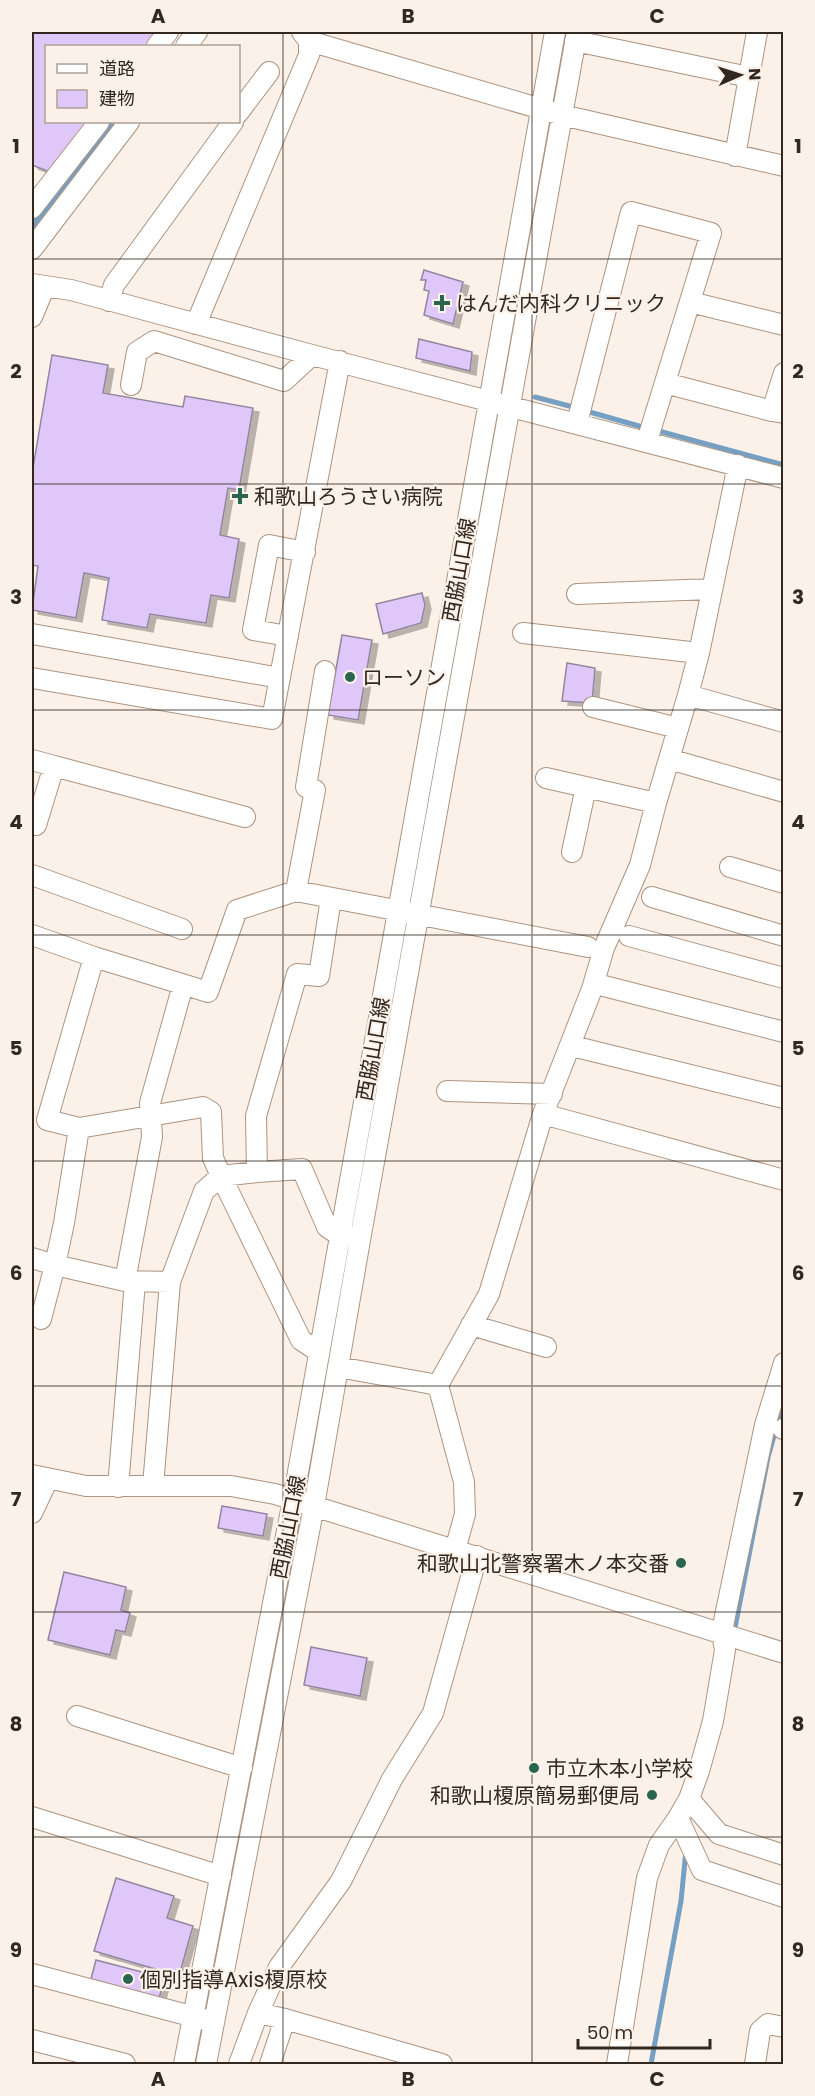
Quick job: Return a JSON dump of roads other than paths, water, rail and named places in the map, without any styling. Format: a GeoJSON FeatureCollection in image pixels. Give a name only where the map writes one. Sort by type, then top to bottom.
{"type":"FeatureCollection","features":[{"type":"Feature","properties":{"kind":"street"},"geometry":{"type":"LineString","coordinates":[[158,45],[168,32]]}},
{"type":"Feature","properties":{"kind":"street"},"geometry":{"type":"LineString","coordinates":[[187,45],[197,32]]}},
{"type":"Feature","properties":{"kind":"street"},"geometry":{"type":"LineString","coordinates":[[735,156],[757,32]]}},
{"type":"Feature","properties":{"kind":"street","name":"西脇山口線"},"geometry":{"type":"LineString","coordinates":[[184,2064],[293,1500],[541,110],[549,33]]}},
{"type":"Feature","properties":{"kind":"street"},"geometry":{"type":"LineString","coordinates":[[196,324],[309,55],[306,36],[541,110],[783,166]]}},
{"type":"Feature","properties":{"kind":"street"},"geometry":{"type":"LineString","coordinates":[[576,36],[749,77]]}},
{"type":"Feature","properties":{"kind":"street","name":"西脇山口線"},"geometry":{"type":"LineString","coordinates":[[207,2064],[314,1506],[576,36]]}},
{"type":"Feature","properties":{"kind":"street"},"geometry":{"type":"LineString","coordinates":[[240,110],[268,72]]}},
{"type":"Feature","properties":{"kind":"street"},"geometry":{"type":"LineString","coordinates":[[32,208],[98,123]]}},
{"type":"Feature","properties":{"kind":"street"},"geometry":{"type":"LineString","coordinates":[[32,249],[128,123]]}},
{"type":"Feature","properties":{"kind":"street"},"geometry":{"type":"LineString","coordinates":[[109,301],[114,285],[231,123]]}},
{"type":"Feature","properties":{"kind":"street"},"geometry":{"type":"LineString","coordinates":[[580,412],[631,213],[711,233],[651,431]]}},
{"type":"Feature","properties":{"kind":"street"},"geometry":{"type":"LineString","coordinates":[[32,317],[38,285],[71,290],[489,400],[510,405],[580,412],[651,431],[738,465],[783,478]]}},
{"type":"Feature","properties":{"kind":"street"},"geometry":{"type":"LineString","coordinates":[[690,302],[783,325]]}},
{"type":"Feature","properties":{"kind":"street"},"geometry":{"type":"LineString","coordinates":[[131,385],[137,352],[154,341],[284,381],[312,355]]}},
{"type":"Feature","properties":{"kind":"street"},"geometry":{"type":"LineString","coordinates":[[32,678],[272,719],[340,362]]}},
{"type":"Feature","properties":{"kind":"street"},"geometry":{"type":"LineString","coordinates":[[665,383],[778,412],[783,373]]}},
{"type":"Feature","properties":{"kind":"street"},"geometry":{"type":"LineString","coordinates":[[455,1550],[465,1515],[464,1482],[438,1385],[489,1294],[543,1114],[572,1046],[604,948],[640,864],[699,653],[738,465]]}},
{"type":"Feature","properties":{"kind":"street"},"geometry":{"type":"LineString","coordinates":[[288,636],[254,630],[269,545],[304,552]]}},
{"type":"Feature","properties":{"kind":"street"},"geometry":{"type":"LineString","coordinates":[[577,594],[712,589]]}},
{"type":"Feature","properties":{"kind":"street"},"geometry":{"type":"LineString","coordinates":[[523,633],[699,653]]}},
{"type":"Feature","properties":{"kind":"street"},"geometry":{"type":"LineString","coordinates":[[32,634],[280,678]]}},
{"type":"Feature","properties":{"kind":"street"},"geometry":{"type":"LineString","coordinates":[[296,891],[315,790],[306,787],[325,671]]}},
{"type":"Feature","properties":{"kind":"street"},"geometry":{"type":"LineString","coordinates":[[688,695],[783,722]]}},
{"type":"Feature","properties":{"kind":"street"},"geometry":{"type":"LineString","coordinates":[[593,707],[678,728]]}},
{"type":"Feature","properties":{"kind":"street"},"geometry":{"type":"LineString","coordinates":[[32,759],[245,818]]}},
{"type":"Feature","properties":{"kind":"street"},"geometry":{"type":"LineString","coordinates":[[669,759],[783,792]]}},
{"type":"Feature","properties":{"kind":"street"},"geometry":{"type":"LineString","coordinates":[[33,829],[54,766]]}},
{"type":"Feature","properties":{"kind":"street"},"geometry":{"type":"LineString","coordinates":[[546,778],[656,803]]}},
{"type":"Feature","properties":{"kind":"street"},"geometry":{"type":"LineString","coordinates":[[572,852],[586,787]]}},
{"type":"Feature","properties":{"kind":"street"},"geometry":{"type":"LineString","coordinates":[[730,867],[783,883]]}},
{"type":"Feature","properties":{"kind":"street"},"geometry":{"type":"LineString","coordinates":[[32,874],[182,929]]}},
{"type":"Feature","properties":{"kind":"street"},"geometry":{"type":"LineString","coordinates":[[32,935],[94,957],[208,992],[237,910],[296,891],[588,947]]}},
{"type":"Feature","properties":{"kind":"street"},"geometry":{"type":"LineString","coordinates":[[652,897],[783,936]]}},
{"type":"Feature","properties":{"kind":"street"},"geometry":{"type":"LineString","coordinates":[[257,1172],[256,1116],[297,974],[319,976],[331,898]]}},
{"type":"Feature","properties":{"kind":"street"},"geometry":{"type":"LineString","coordinates":[[629,936],[783,978]]}},
{"type":"Feature","properties":{"kind":"street"},"geometry":{"type":"LineString","coordinates":[[94,957],[47,1120],[79,1128],[202,1107],[211,1112],[213,1158],[221,1176],[301,1340],[319,1352]]}},
{"type":"Feature","properties":{"kind":"street"},"geometry":{"type":"LineString","coordinates":[[118,1487],[130,1281],[152,1137],[150,1102],[183,985]]}},
{"type":"Feature","properties":{"kind":"street"},"geometry":{"type":"LineString","coordinates":[[604,986],[783,1032]]}},
{"type":"Feature","properties":{"kind":"street"},"geometry":{"type":"LineString","coordinates":[[572,1046],[783,1098]]}},
{"type":"Feature","properties":{"kind":"street"},"geometry":{"type":"LineString","coordinates":[[447,1091],[552,1094]]}},
{"type":"Feature","properties":{"kind":"street"},"geometry":{"type":"LineString","coordinates":[[543,1114],[783,1180]]}},
{"type":"Feature","properties":{"kind":"street"},"geometry":{"type":"LineString","coordinates":[[40,1319],[64,1223],[79,1128]]}},
{"type":"Feature","properties":{"kind":"street"},"geometry":{"type":"LineString","coordinates":[[153,1485],[170,1282],[204,1191],[221,1176],[302,1169],[327,1227],[339,1235],[360,1240]]}},
{"type":"Feature","properties":{"kind":"street"},"geometry":{"type":"LineString","coordinates":[[32,1258],[130,1281],[170,1282]]}},
{"type":"Feature","properties":{"kind":"street"},"geometry":{"type":"LineString","coordinates":[[471,1325],[546,1347]]}},
{"type":"Feature","properties":{"kind":"street"},"geometry":{"type":"LineString","coordinates":[[617,2064],[646,1878],[659,1845],[689,1799],[713,1721],[765,1425],[783,1363]]}},
{"type":"Feature","properties":{"kind":"street"},"geometry":{"type":"LineString","coordinates":[[338,1367],[438,1385]]}},
{"type":"Feature","properties":{"kind":"street"},"geometry":{"type":"LineString","coordinates":[[32,1513],[40,1477],[86,1486],[231,1486],[314,1506],[783,1653]]}},
{"type":"Feature","properties":{"kind":"street"},"geometry":{"type":"LineString","coordinates":[[239,2064],[258,2013],[279,1967],[341,1881],[392,1779],[433,1713],[477,1556]]}},
{"type":"Feature","properties":{"kind":"street"},"geometry":{"type":"LineString","coordinates":[[77,1716],[242,1768]]}},
{"type":"Feature","properties":{"kind":"street"},"geometry":{"type":"LineString","coordinates":[[689,1799],[719,1834],[783,1855]]}},
{"type":"Feature","properties":{"kind":"street"},"geometry":{"type":"LineString","coordinates":[[32,1817],[221,1876]]}},
{"type":"Feature","properties":{"kind":"street"},"geometry":{"type":"LineString","coordinates":[[678,1818],[702,1870],[783,1897]]}},
{"type":"Feature","properties":{"kind":"street"},"geometry":{"type":"LineString","coordinates":[[32,1974],[215,2022]]}},
{"type":"Feature","properties":{"kind":"street"},"geometry":{"type":"LineString","coordinates":[[258,2013],[442,2064]]}},
{"type":"Feature","properties":{"kind":"street"},"geometry":{"type":"LineString","coordinates":[[270,2064],[285,2019]]}},
{"type":"Feature","properties":{"kind":"street"},"geometry":{"type":"LineString","coordinates":[[755,2064],[760,2031],[768,2024],[783,2027]]}},
{"type":"Feature","properties":{"kind":"street"},"geometry":{"type":"LineString","coordinates":[[32,2040],[125,2064]]}},
{"type":"Feature","properties":{"kind":"waterway"},"geometry":{"type":"LineString","coordinates":[[32,227],[110,123]]}},
{"type":"Feature","properties":{"kind":"waterway"},"geometry":{"type":"LineString","coordinates":[[535,397],[577,408]]}},
{"type":"Feature","properties":{"kind":"waterway"},"geometry":{"type":"LineString","coordinates":[[586,411],[646,428]]}},
{"type":"Feature","properties":{"kind":"waterway"},"geometry":{"type":"LineString","coordinates":[[655,430],[784,465]]}},
{"type":"Feature","properties":{"kind":"waterway"},"geometry":{"type":"LineString","coordinates":[[734,1633],[768,1457],[784,1401]]}},
{"type":"Feature","properties":{"kind":"waterway"},"geometry":{"type":"LineString","coordinates":[[651,2064],[681,1901],[686,1850]]}},
{"type":"Feature","properties":{"kind":"place","name":"はんだ内科クリニック"},"geometry":{"type":"Point","coordinates":[442,303]}},
{"type":"Feature","properties":{"kind":"place","name":"和歌山ろうさい病院"},"geometry":{"type":"Point","coordinates":[240,496]}},
{"type":"Feature","properties":{"kind":"place","name":"ローソン"},"geometry":{"type":"Point","coordinates":[350,677]}},
{"type":"Feature","properties":{"kind":"place","name":"和歌山北警察署木ノ本交番"},"geometry":{"type":"Point","coordinates":[681,1563]}},
{"type":"Feature","properties":{"kind":"place","name":"市立木本小学校"},"geometry":{"type":"Point","coordinates":[534,1768]}},
{"type":"Feature","properties":{"kind":"place","name":"和歌山榎原簡易郵便局"},"geometry":{"type":"Point","coordinates":[652,1795]}},
{"type":"Feature","properties":{"kind":"place","name":"個別指導Axis榎原校"},"geometry":{"type":"Point","coordinates":[128,1979]}}]}
